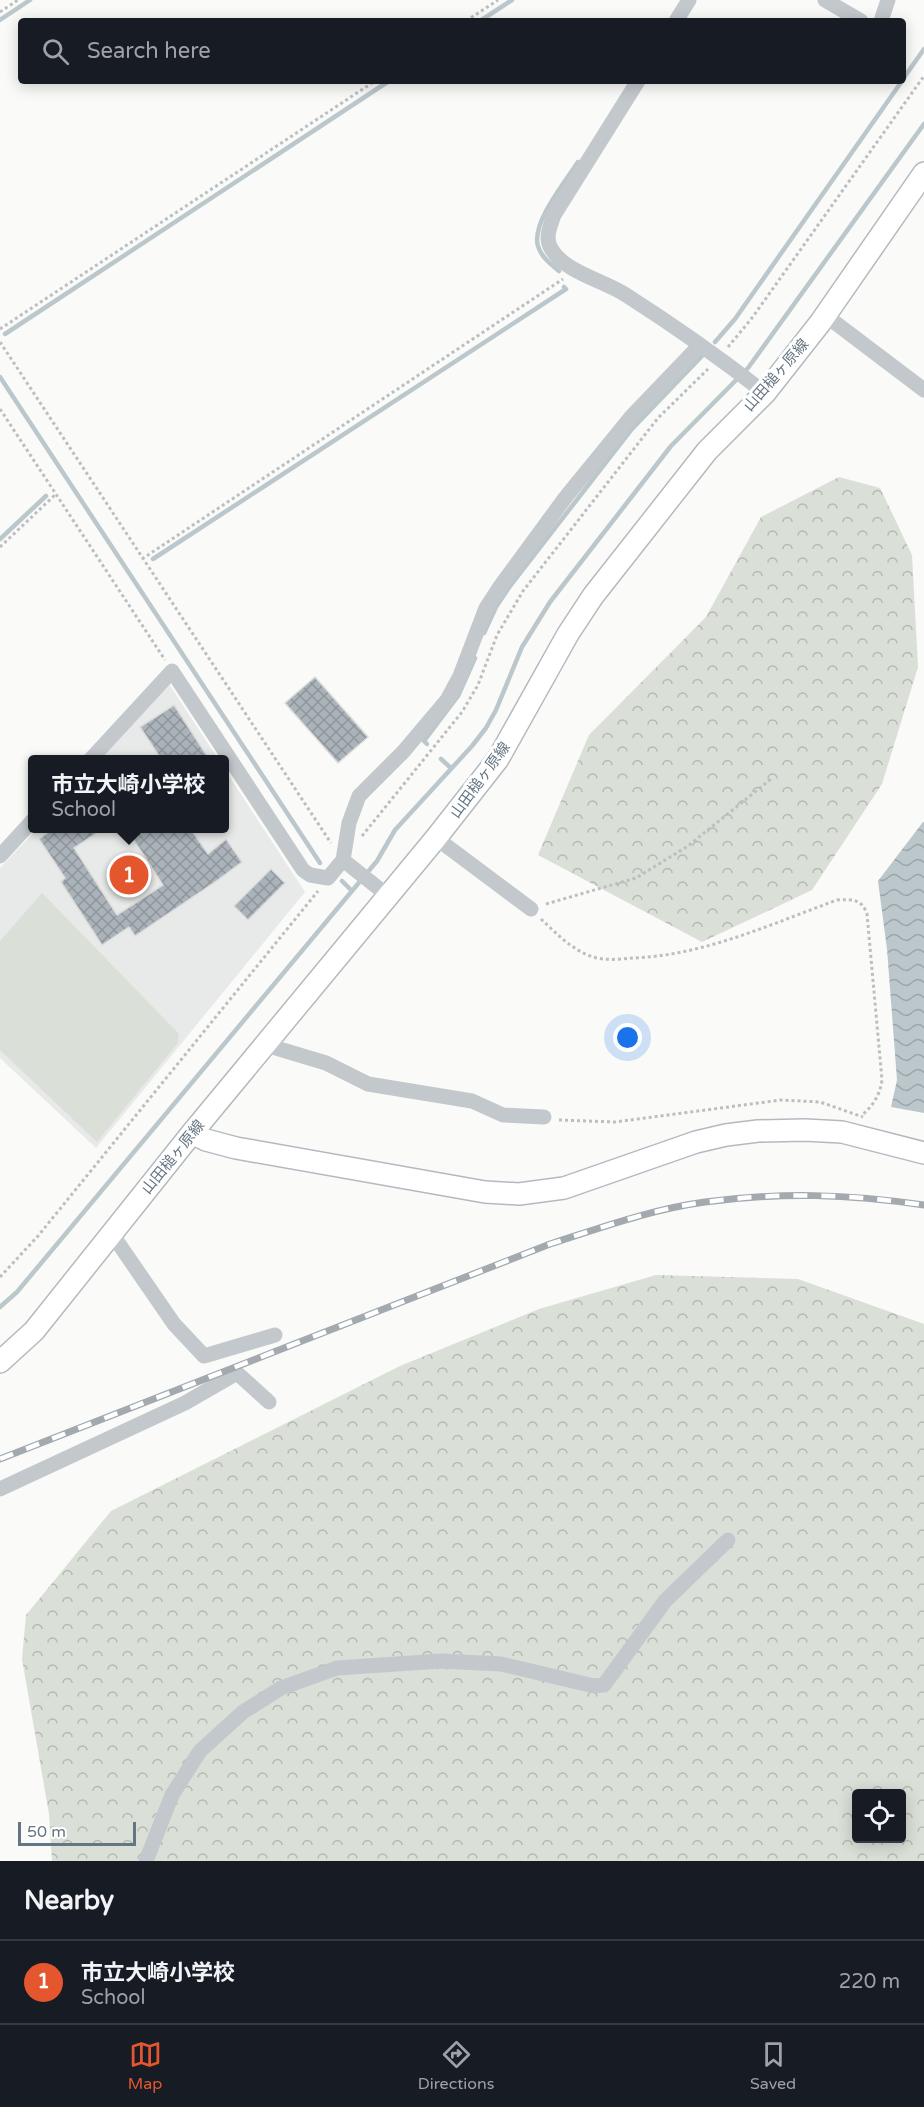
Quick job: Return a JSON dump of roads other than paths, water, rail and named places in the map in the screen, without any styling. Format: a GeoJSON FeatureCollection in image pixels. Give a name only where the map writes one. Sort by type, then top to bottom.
{"type":"FeatureCollection","features":[{"type":"Feature","properties":{"kind":"main road","name":"山田槌ヶ原線"},"geometry":{"type":"LineString","coordinates":[[3,1362],[34,1331],[192,1133],[436,838],[498,759],[568,634],[593,597],[706,451],[825,315],[924,173]]}},
{"type":"Feature","properties":{"kind":"main road"},"geometry":{"type":"LineString","coordinates":[[192,1133],[206,1140],[236,1148],[485,1191],[519,1194],[564,1188],[696,1142],[758,1131],[842,1132],[924,1153]]}},
{"type":"Feature","properties":{"kind":"street"},"geometry":{"type":"LineString","coordinates":[[678,18],[689,0]]}},
{"type":"Feature","properties":{"kind":"street"},"geometry":{"type":"LineString","coordinates":[[825,0],[856,18]]}},
{"type":"Feature","properties":{"kind":"street"},"geometry":{"type":"LineString","coordinates":[[882,18],[888,0]]}},
{"type":"Feature","properties":{"kind":"street"},"geometry":{"type":"LineString","coordinates":[[636,84],[554,215],[548,234],[550,249],[561,262],[624,293],[761,389]]}},
{"type":"Feature","properties":{"kind":"street"},"geometry":{"type":"LineString","coordinates":[[825,315],[924,390]]}},
{"type":"Feature","properties":{"kind":"street"},"geometry":{"type":"LineString","coordinates":[[347,863],[348,823],[359,796],[403,752],[447,699],[460,676],[486,608],[499,588],[565,498],[631,417],[699,346]]}},
{"type":"Feature","properties":{"kind":"street"},"geometry":{"type":"LineString","coordinates":[[94,755],[172,671],[227,755]]}},
{"type":"Feature","properties":{"kind":"street"},"geometry":{"type":"LineString","coordinates":[[229,758],[303,870],[310,875],[328,878],[347,863]]}},
{"type":"Feature","properties":{"kind":"street"},"geometry":{"type":"LineString","coordinates":[[0,856],[28,825]]}},
{"type":"Feature","properties":{"kind":"street"},"geometry":{"type":"LineString","coordinates":[[436,838],[531,909]]}},
{"type":"Feature","properties":{"kind":"street"},"geometry":{"type":"LineString","coordinates":[[347,863],[387,896]]}},
{"type":"Feature","properties":{"kind":"street"},"geometry":{"type":"LineString","coordinates":[[266,1045],[326,1064],[368,1084],[472,1101],[503,1115],[544,1117]]}},
{"type":"Feature","properties":{"kind":"street"},"geometry":{"type":"LineString","coordinates":[[111,1234],[174,1324],[204,1356],[275,1335]]}},
{"type":"Feature","properties":{"kind":"street"},"geometry":{"type":"LineString","coordinates":[[0,1489],[184,1403],[237,1373],[269,1402]]}},
{"type":"Feature","properties":{"kind":"street"},"geometry":{"type":"LineString","coordinates":[[146,1861],[172,1795],[200,1751],[243,1712],[281,1688],[337,1668],[441,1661],[501,1664],[594,1686],[604,1685],[665,1601],[728,1540]]}},
{"type":"Feature","properties":{"kind":"water"},"geometry":{"type":"Polygon","coordinates":[[[923,822],[924,1113],[891,1107],[897,1080],[887,949],[878,881],[923,822]]]}},
{"type":"Feature","properties":{"kind":"waterway"},"geometry":{"type":"LineString","coordinates":[[0,20],[30,0]]}},
{"type":"Feature","properties":{"kind":"waterway"},"geometry":{"type":"LineString","coordinates":[[485,18],[512,0]]}},
{"type":"Feature","properties":{"kind":"waterway"},"geometry":{"type":"LineString","coordinates":[[906,75],[924,49]]}},
{"type":"Feature","properties":{"kind":"waterway"},"geometry":{"type":"LineString","coordinates":[[5,334],[384,84]]}},
{"type":"Feature","properties":{"kind":"waterway"},"geometry":{"type":"LineString","coordinates":[[715,342],[735,319],[900,84]]}},
{"type":"Feature","properties":{"kind":"waterway"},"geometry":{"type":"LineString","coordinates":[[0,1307],[17,1292],[377,861],[395,830],[472,746],[496,710],[522,647],[550,602],[671,446],[748,368],[924,124]]}},
{"type":"Feature","properties":{"kind":"waterway"},"geometry":{"type":"LineString","coordinates":[[559,271],[541,254],[537,237],[544,214],[578,162]]}},
{"type":"Feature","properties":{"kind":"waterway"},"geometry":{"type":"LineString","coordinates":[[153,559],[566,289],[564,287]]}},
{"type":"Feature","properties":{"kind":"waterway"},"geometry":{"type":"LineString","coordinates":[[484,633],[496,607],[510,586],[631,430],[702,356]]}},
{"type":"Feature","properties":{"kind":"waterway"},"geometry":{"type":"LineString","coordinates":[[0,377],[320,863]]}},
{"type":"Feature","properties":{"kind":"waterway"},"geometry":{"type":"LineString","coordinates":[[0,539],[46,496]]}},
{"type":"Feature","properties":{"kind":"waterway"},"geometry":{"type":"LineString","coordinates":[[427,744],[424,741],[458,696],[475,658]]}},
{"type":"Feature","properties":{"kind":"waterway"},"geometry":{"type":"LineString","coordinates":[[441,759],[451,768]]}},
{"type":"Feature","properties":{"kind":"waterway"},"geometry":{"type":"LineString","coordinates":[[342,881],[351,890]]}},
{"type":"Feature","properties":{"kind":"railway"},"geometry":{"type":"LineString","coordinates":[[0,1459],[550,1244],[646,1214],[705,1202],[788,1196],[868,1198],[924,1205]]}},
{"type":"Feature","properties":{"kind":"place","name":"市立大崎小学校"},"geometry":{"type":"Point","coordinates":[129,875]}}]}
